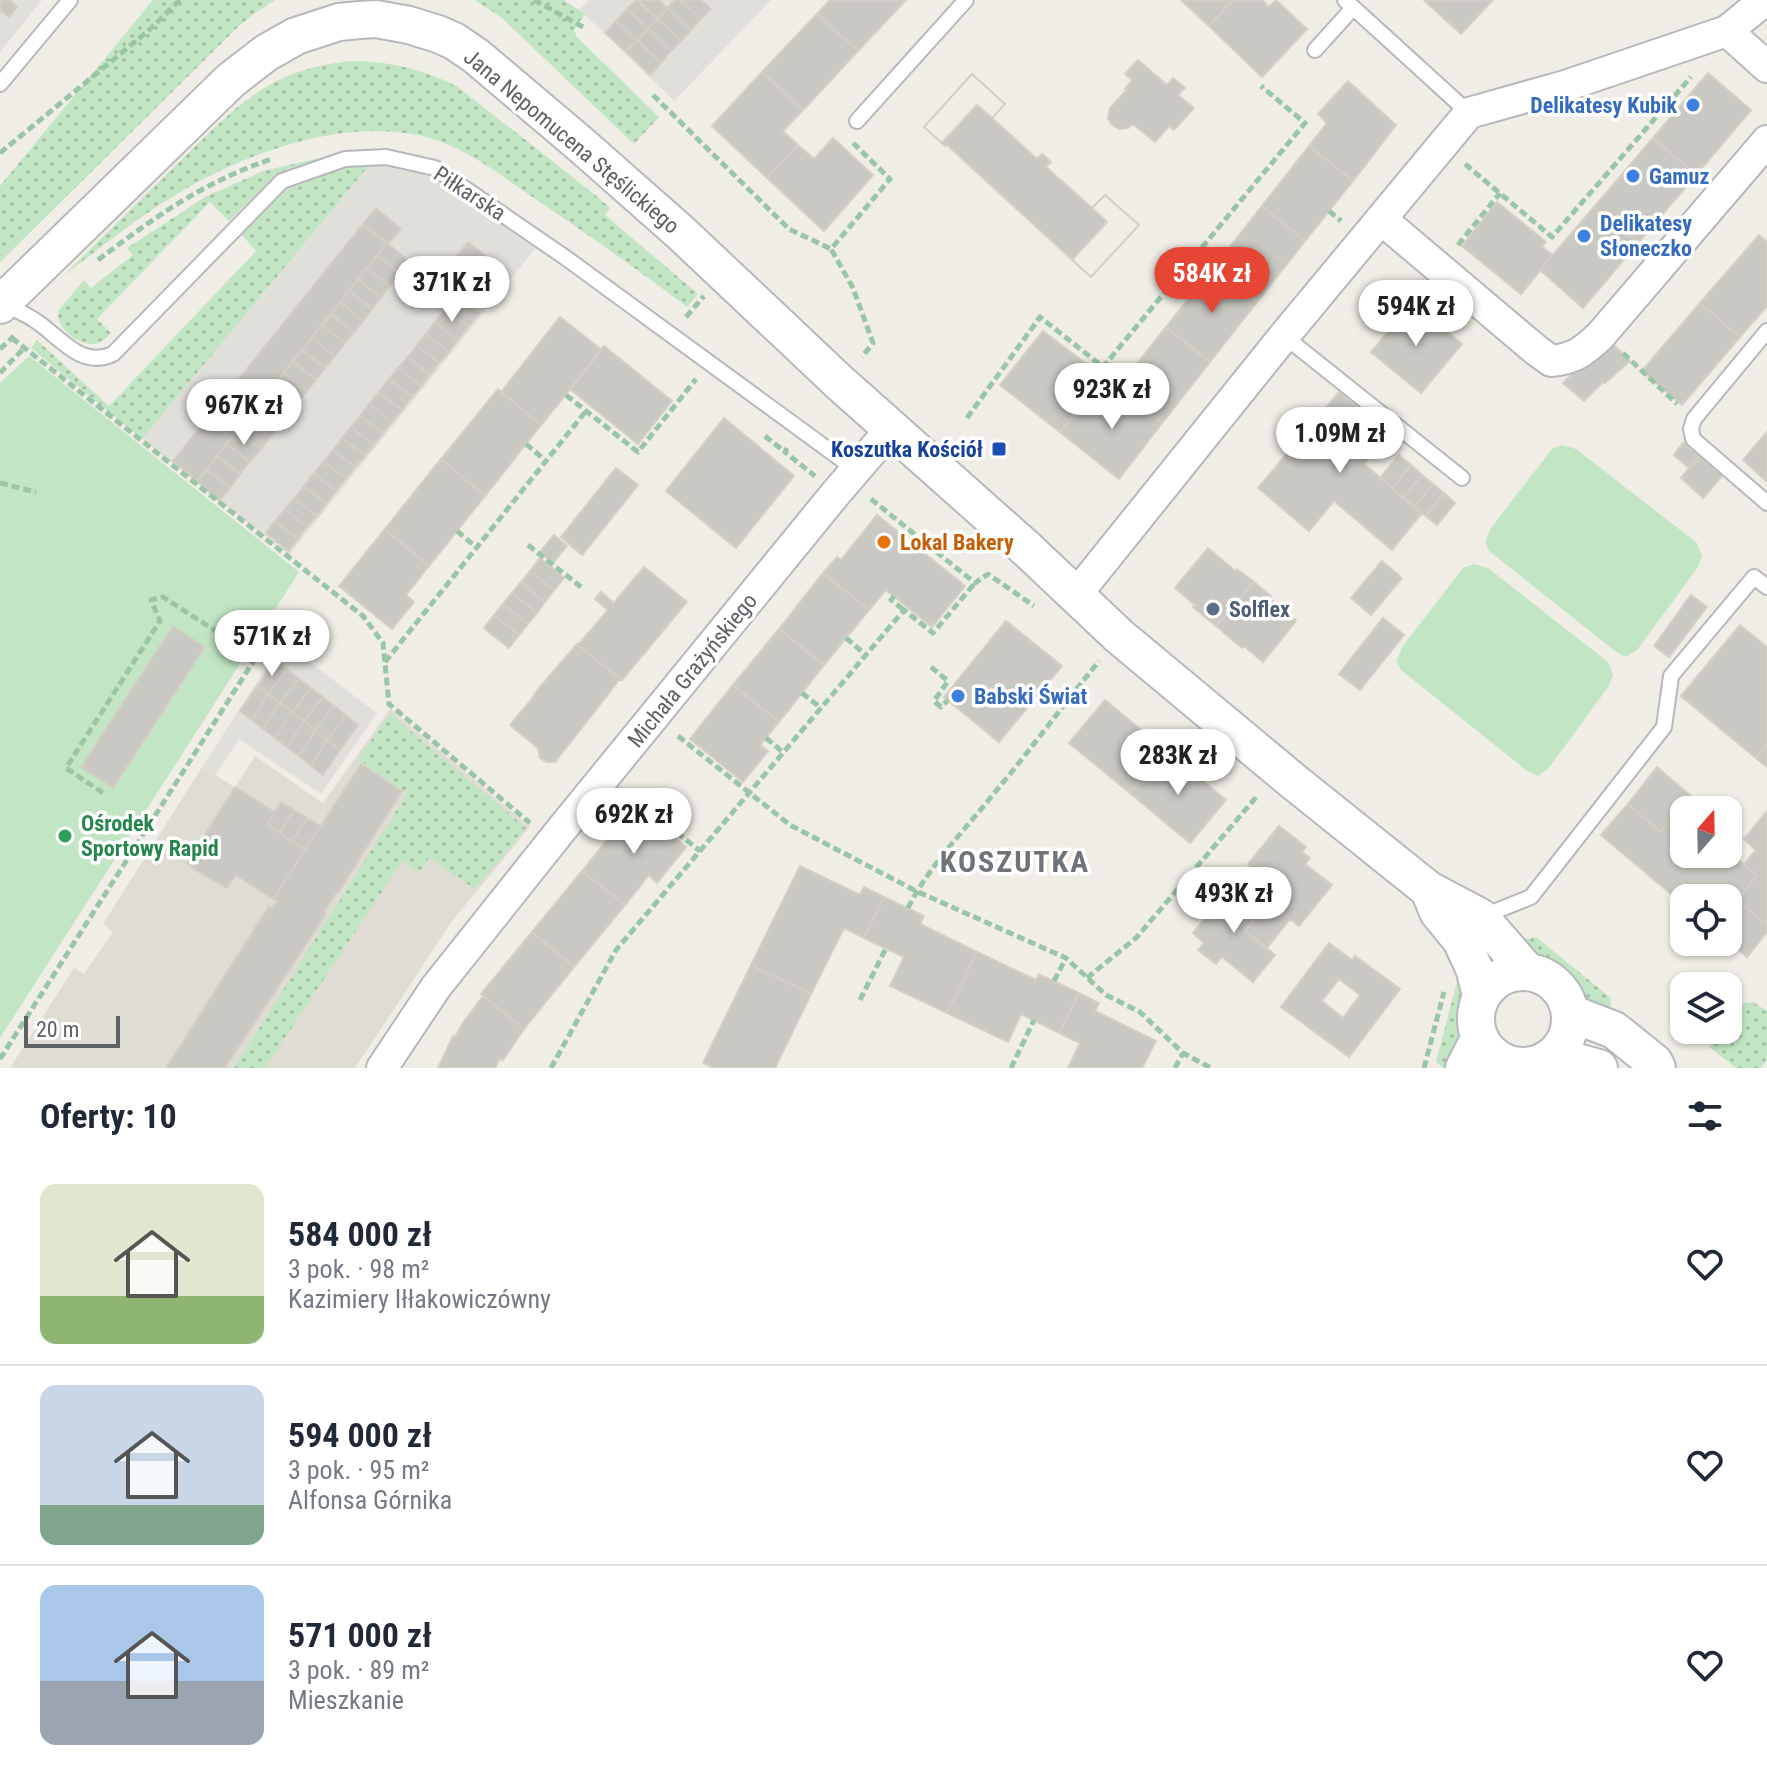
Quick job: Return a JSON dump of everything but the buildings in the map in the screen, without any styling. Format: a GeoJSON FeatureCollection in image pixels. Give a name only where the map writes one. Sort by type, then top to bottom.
{"type":"FeatureCollection","features":[{"type":"Feature","properties":{"kind":"street"},"geometry":{"type":"LineString","coordinates":[[1075,596],[1469,113],[1565,86],[1727,31],[1765,0]]}},
{"type":"Feature","properties":{"kind":"street","name":"Jana Nepomucena Stęślickiego"},"geometry":{"type":"LineString","coordinates":[[4,315],[250,63],[296,36],[339,22],[376,19],[438,34],[476,56],[680,232],[891,429],[1131,646],[1429,890]]}},
{"type":"Feature","properties":{"kind":"street"},"geometry":{"type":"LineString","coordinates":[[1727,31],[1767,67]]}},
{"type":"Feature","properties":{"kind":"street"},"geometry":{"type":"LineString","coordinates":[[1381,219],[1536,350],[1551,361],[1565,360],[1582,352],[1600,336],[1767,141]]}},
{"type":"Feature","properties":{"kind":"street","name":"Michała Grażyńskiego"},"geometry":{"type":"LineString","coordinates":[[382,1068],[436,987],[561,830],[861,483],[891,429]]}},
{"type":"Feature","properties":{"kind":"street"},"geometry":{"type":"LineString","coordinates":[[1429,890],[1480,917],[1527,971]]}},
{"type":"Feature","properties":{"kind":"street"},"geometry":{"type":"LineString","coordinates":[[1429,890],[1438,912],[1461,940],[1474,968],[1481,995]]}},
{"type":"Feature","properties":{"kind":"street"},"geometry":{"type":"LineString","coordinates":[[1527,971],[1543,976],[1556,985],[1565,997],[1570,1013],[1564,1043],[1554,1056],[1534,1066],[1511,1067],[1493,1056],[1472,1054],[1474,1017],[1481,995],[1493,981],[1509,973],[1527,971]]}},
{"type":"Feature","properties":{"kind":"street"},"geometry":{"type":"LineString","coordinates":[[1570,1013],[1614,1030],[1654,1062],[1657,1068]]}},
{"type":"Feature","properties":{"kind":"street"},"geometry":{"type":"LineString","coordinates":[[1554,1056],[1599,1068]]}},
{"type":"Feature","properties":{"kind":"lane"},"geometry":{"type":"LineString","coordinates":[[0,84],[70,0]]}},
{"type":"Feature","properties":{"kind":"lane"},"geometry":{"type":"LineString","coordinates":[[857,121],[966,0]]}},
{"type":"Feature","properties":{"kind":"lane"},"geometry":{"type":"LineString","coordinates":[[1315,50],[1349,4],[1469,113]]}},
{"type":"Feature","properties":{"kind":"lane","name":"Piłkarska"},"geometry":{"type":"LineString","coordinates":[[4,315],[33,319],[79,356],[104,358],[113,354],[282,181],[345,159],[386,157],[435,168],[566,258],[709,363],[861,483]]}},
{"type":"Feature","properties":{"kind":"lane"},"geometry":{"type":"LineString","coordinates":[[1767,331],[1694,419],[1691,429],[1693,439],[1767,503]]}},
{"type":"Feature","properties":{"kind":"lane"},"geometry":{"type":"LineString","coordinates":[[1284,336],[1462,478]]}},
{"type":"Feature","properties":{"kind":"lane"},"geometry":{"type":"LineString","coordinates":[[1480,917],[1531,897],[1664,727],[1671,676],[1754,577],[1767,587]]}},
{"type":"Feature","properties":{"kind":"path"},"geometry":{"type":"LineString","coordinates":[[0,153],[148,31],[180,0]]}},
{"type":"Feature","properties":{"kind":"path"},"geometry":{"type":"LineString","coordinates":[[534,0],[583,27]]}},
{"type":"Feature","properties":{"kind":"path"},"geometry":{"type":"LineString","coordinates":[[1461,161],[1552,237],[1695,73]]}},
{"type":"Feature","properties":{"kind":"path"},"geometry":{"type":"LineString","coordinates":[[967,418],[1040,317],[1103,367],[1305,123],[1261,86]]}},
{"type":"Feature","properties":{"kind":"path"},"geometry":{"type":"LineString","coordinates":[[653,95],[789,229],[831,249],[853,288],[873,343],[859,361]]}},
{"type":"Feature","properties":{"kind":"path"},"geometry":{"type":"LineString","coordinates":[[831,249],[890,179],[845,135],[857,121]]}},
{"type":"Feature","properties":{"kind":"path"},"geometry":{"type":"LineString","coordinates":[[92,265],[144,225],[199,190],[277,157]]}},
{"type":"Feature","properties":{"kind":"path"},"geometry":{"type":"LineString","coordinates":[[1457,245],[1500,193]]}},
{"type":"Feature","properties":{"kind":"path"},"geometry":{"type":"LineString","coordinates":[[676,308],[686,317],[706,293]]}},
{"type":"Feature","properties":{"kind":"path"},"geometry":{"type":"LineString","coordinates":[[4,315],[363,616],[383,643],[389,704],[534,826]]}},
{"type":"Feature","properties":{"kind":"path"},"geometry":{"type":"LineString","coordinates":[[566,395],[604,421],[638,452],[709,363]]}},
{"type":"Feature","properties":{"kind":"path"},"geometry":{"type":"LineString","coordinates":[[1638,368],[1694,419]]}},
{"type":"Feature","properties":{"kind":"path"},"geometry":{"type":"LineString","coordinates":[[385,662],[586,411]]}},
{"type":"Feature","properties":{"kind":"path"},"geometry":{"type":"LineString","coordinates":[[526,444],[546,461]]}},
{"type":"Feature","properties":{"kind":"path"},"geometry":{"type":"LineString","coordinates":[[0,483],[36,492]]}},
{"type":"Feature","properties":{"kind":"path"},"geometry":{"type":"LineString","coordinates":[[861,483],[975,583]]}},
{"type":"Feature","properties":{"kind":"path"},"geometry":{"type":"LineString","coordinates":[[457,531],[477,548]]}},
{"type":"Feature","properties":{"kind":"path"},"geometry":{"type":"LineString","coordinates":[[528,545],[581,587]]}},
{"type":"Feature","properties":{"kind":"path"},"geometry":{"type":"LineString","coordinates":[[894,596],[891,600],[933,633],[975,583],[988,574],[1034,607]]}},
{"type":"Feature","properties":{"kind":"path"},"geometry":{"type":"LineString","coordinates":[[103,793],[66,768],[160,621],[151,600],[163,597],[256,657]]}},
{"type":"Feature","properties":{"kind":"path"},"geometry":{"type":"LineString","coordinates":[[551,1068],[616,950],[904,610]]}},
{"type":"Feature","properties":{"kind":"path"},"geometry":{"type":"LineString","coordinates":[[0,1059],[274,629],[291,640]]}},
{"type":"Feature","properties":{"kind":"path"},"geometry":{"type":"LineString","coordinates":[[846,638],[866,655]]}},
{"type":"Feature","properties":{"kind":"path"},"geometry":{"type":"LineString","coordinates":[[908,908],[940,857],[995,793],[1107,651]]}},
{"type":"Feature","properties":{"kind":"path"},"geometry":{"type":"LineString","coordinates":[[1100,660],[1111,669]]}},
{"type":"Feature","properties":{"kind":"path"},"geometry":{"type":"LineString","coordinates":[[931,667],[948,681],[934,701],[941,707],[948,700]]}},
{"type":"Feature","properties":{"kind":"path"},"geometry":{"type":"LineString","coordinates":[[802,693],[821,708]]}},
{"type":"Feature","properties":{"kind":"path"},"geometry":{"type":"LineString","coordinates":[[668,728],[790,825],[916,891],[1066,958],[1106,995],[1140,1012],[1183,1053],[1211,1068]]}},
{"type":"Feature","properties":{"kind":"path"},"geometry":{"type":"LineString","coordinates":[[766,738],[784,753]]}},
{"type":"Feature","properties":{"kind":"path"},"geometry":{"type":"LineString","coordinates":[[620,787],[700,851]]}},
{"type":"Feature","properties":{"kind":"path"},"geometry":{"type":"LineString","coordinates":[[1087,978],[1136,938],[1259,794]]}},
{"type":"Feature","properties":{"kind":"path"},"geometry":{"type":"LineString","coordinates":[[860,1000],[886,948]]}},
{"type":"Feature","properties":{"kind":"path"},"geometry":{"type":"LineString","coordinates":[[1054,981],[1066,958]]}},
{"type":"Feature","properties":{"kind":"path"},"geometry":{"type":"LineString","coordinates":[[1424,1068],[1447,980]]}},
{"type":"Feature","properties":{"kind":"path"},"geometry":{"type":"LineString","coordinates":[[1011,1068],[1034,1020]]}},
{"type":"Feature","properties":{"kind":"path"},"geometry":{"type":"LineString","coordinates":[[1175,1068],[1183,1053]]}},
{"type":"Feature","properties":{"kind":"shaded area"},"geometry":{"type":"Polygon","coordinates":[[[0,0],[42,0],[0,52],[0,0]]]}},
{"type":"Feature","properties":{"kind":"shaded area"},"geometry":{"type":"Polygon","coordinates":[[[589,0],[771,0],[674,101],[579,10],[589,0]]]}},
{"type":"Feature","properties":{"kind":"shaded area"},"geometry":{"type":"Polygon","coordinates":[[[372,162],[390,162],[434,171],[539,244],[289,555],[142,439],[372,162]]]}},
{"type":"Feature","properties":{"kind":"shaded area"},"geometry":{"type":"Polygon","coordinates":[[[283,642],[377,713],[321,794],[239,739],[216,775],[202,767],[283,642]]]}},
{"type":"Feature","properties":{"kind":"shaded area"},"geometry":{"type":"Polygon","coordinates":[[[390,709],[530,827],[452,921],[355,1068],[10,1068],[74,968],[84,974],[113,932],[103,924],[202,767],[235,787],[255,756],[323,803],[390,709]]]}},
{"type":"Feature","properties":{"kind":"green space"},"geometry":{"type":"Polygon","coordinates":[[[153,0],[275,0],[239,26],[0,262],[0,186],[153,0]]]}},
{"type":"Feature","properties":{"kind":"green space"},"geometry":{"type":"Polygon","coordinates":[[[475,0],[564,0],[585,14],[574,30],[577,37],[659,117],[634,144],[502,18],[475,0]]]}},
{"type":"Feature","properties":{"kind":"green space"},"geometry":{"type":"Polygon","coordinates":[[[356,61],[408,68],[458,87],[594,194],[610,208],[605,215],[698,294],[687,307],[466,153],[407,133],[372,131],[335,134],[299,142],[228,167],[153,210],[63,276],[213,129],[253,96],[298,72],[356,61]]]}},
{"type":"Feature","properties":{"kind":"green space"},"geometry":{"type":"Polygon","coordinates":[[[341,153],[275,176],[229,221],[210,202],[97,319],[111,333],[104,340],[87,344],[63,328],[59,310],[84,280],[91,288],[133,255],[127,248],[205,197],[263,171],[341,153]]]}},
{"type":"Feature","properties":{"kind":"green space"},"geometry":{"type":"Polygon","coordinates":[[[372,162],[142,439],[31,348],[37,340],[109,406],[256,251],[242,235],[285,190],[344,168],[372,162]]]}},
{"type":"Feature","properties":{"kind":"green space","name":"Ośrodek Sportowy Rapid"},"geometry":{"type":"Polygon","coordinates":[[[29,356],[299,572],[0,1038],[0,383],[29,356]]]}},
{"type":"Feature","properties":{"kind":"green space"},"geometry":{"type":"Polygon","coordinates":[[[1562,445],[1576,449],[1697,543],[1702,556],[1698,567],[1637,650],[1626,657],[1489,551],[1485,542],[1491,528],[1552,449],[1562,445]]]}},
{"type":"Feature","properties":{"kind":"green space"},"geometry":{"type":"Polygon","coordinates":[[[1474,564],[1488,568],[1608,662],[1613,675],[1609,686],[1548,769],[1538,776],[1526,770],[1401,670],[1396,661],[1403,646],[1463,568],[1474,564]]]}},
{"type":"Feature","properties":{"kind":"green space"},"geometry":{"type":"Polygon","coordinates":[[[390,714],[526,828],[475,889],[429,858],[419,873],[402,861],[265,1068],[234,1068],[407,794],[358,759],[390,714]]]}},
{"type":"Feature","properties":{"kind":"green space"},"geometry":{"type":"Polygon","coordinates":[[[1536,937],[1611,998],[1609,1018],[1585,1000],[1577,986],[1557,965],[1532,954],[1516,941],[1536,937]]]}},
{"type":"Feature","properties":{"kind":"green space"},"geometry":{"type":"Polygon","coordinates":[[[1458,978],[1466,984],[1461,1009],[1461,1035],[1452,1068],[1443,1068],[1436,1062],[1458,978]]]}},
{"type":"Feature","properties":{"kind":"green space"},"geometry":{"type":"Polygon","coordinates":[[[1753,1002],[1767,1011],[1767,1059],[1761,1068],[1736,1068],[1709,1047],[1711,1044],[1742,1044],[1743,1003],[1753,1002]]]}},
{"type":"Feature","properties":{"kind":"place","name":"Delikatesy Kubik"},"geometry":{"type":"Point","coordinates":[1693,105]}},
{"type":"Feature","properties":{"kind":"place","name":"Gamuz"},"geometry":{"type":"Point","coordinates":[1633,176]}},
{"type":"Feature","properties":{"kind":"place","name":"Delikatesy Słoneczko"},"geometry":{"type":"Point","coordinates":[1584,236]}},
{"type":"Feature","properties":{"kind":"place","name":"Koszutka Kościół"},"geometry":{"type":"Point","coordinates":[999,449]}},
{"type":"Feature","properties":{"kind":"place","name":"Lokal Bakery"},"geometry":{"type":"Point","coordinates":[884,542]}},
{"type":"Feature","properties":{"kind":"place","name":"Solflex"},"geometry":{"type":"Point","coordinates":[1213,609]}},
{"type":"Feature","properties":{"kind":"place","name":"Babski Świat"},"geometry":{"type":"Point","coordinates":[958,696]}},
{"type":"Feature","properties":{"kind":"place","name":"Ośrodek Sportowy Rapid"},"geometry":{"type":"Point","coordinates":[65,836]}},
{"type":"Feature","properties":{"kind":"district","name":"KOSZUTKA"},"geometry":{"type":"Point","coordinates":[1015,862]}}]}
